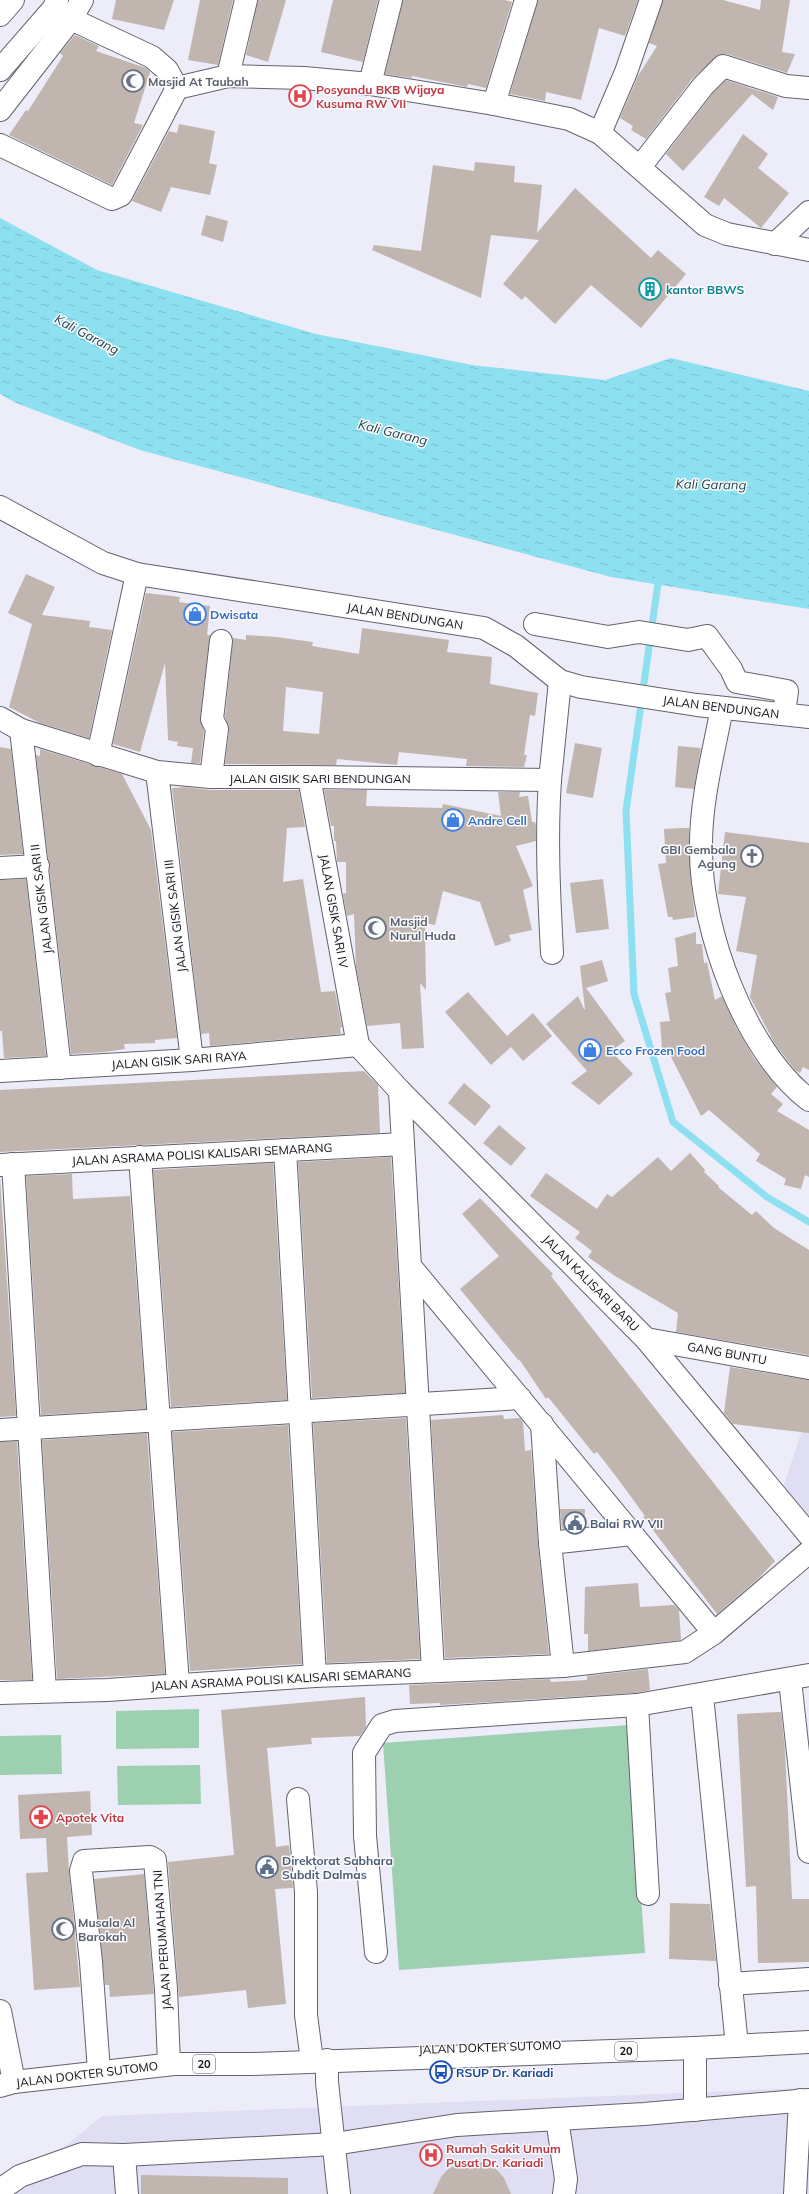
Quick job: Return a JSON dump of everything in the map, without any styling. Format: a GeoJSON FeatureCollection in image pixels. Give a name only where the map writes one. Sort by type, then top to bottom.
{"type":"FeatureCollection","features":[{"type":"Feature","properties":{"kind":"main road"},"geometry":{"type":"LineString","coordinates":[[0,16],[13,0]]}},
{"type":"Feature","properties":{"kind":"main road"},"geometry":{"type":"LineString","coordinates":[[0,70],[54,8],[57,0]]}},
{"type":"Feature","properties":{"kind":"main road"},"geometry":{"type":"LineString","coordinates":[[0,110],[72,19],[82,0]]}},
{"type":"Feature","properties":{"kind":"main road"},"geometry":{"type":"LineString","coordinates":[[228,76],[246,0]]}},
{"type":"Feature","properties":{"kind":"main road"},"geometry":{"type":"LineString","coordinates":[[370,84],[391,0]]}},
{"type":"Feature","properties":{"kind":"main road"},"geometry":{"type":"LineString","coordinates":[[494,104],[526,0]]}},
{"type":"Feature","properties":{"kind":"main road"},"geometry":{"type":"LineString","coordinates":[[600,133],[626,72],[651,0]]}},
{"type":"Feature","properties":{"kind":"main road"},"geometry":{"type":"LineString","coordinates":[[72,19],[152,57],[168,70],[177,88]]}},
{"type":"Feature","properties":{"kind":"main road"},"geometry":{"type":"LineString","coordinates":[[640,167],[703,86],[723,66],[786,86],[809,88]]}},
{"type":"Feature","properties":{"kind":"main road"},"geometry":{"type":"LineString","coordinates":[[0,145],[107,198],[118,197],[177,88],[228,76],[304,78],[370,84],[494,104],[569,120],[600,133],[705,225],[728,234],[809,250]]}},
{"type":"Feature","properties":{"kind":"main road"},"geometry":{"type":"LineString","coordinates":[[775,244],[809,212]]}},
{"type":"Feature","properties":{"kind":"main road","name":"JALAN BENDUNGAN"},"geometry":{"type":"LineString","coordinates":[[0,507],[103,563],[137,574],[484,628],[516,646],[560,682],[581,687],[697,705],[809,717]]}},
{"type":"Feature","properties":{"kind":"main road"},"geometry":{"type":"LineString","coordinates":[[98,755],[137,574]]}},
{"type":"Feature","properties":{"kind":"main road"},"geometry":{"type":"LineString","coordinates":[[535,624],[608,637],[648,633],[688,640],[706,636],[731,669],[738,682],[787,691],[784,714]]}},
{"type":"Feature","properties":{"kind":"main road"},"geometry":{"type":"LineString","coordinates":[[211,777],[217,729],[212,719],[221,641]]}},
{"type":"Feature","properties":{"kind":"main road"},"geometry":{"type":"LineString","coordinates":[[552,953],[547,819],[560,682]]}},
{"type":"Feature","properties":{"kind":"main road"},"geometry":{"type":"LineString","coordinates":[[722,708],[705,795],[700,852],[704,887],[716,943],[741,1012],[786,1078],[809,1100]]}},
{"type":"Feature","properties":{"kind":"main road","name":"JALAN GISIK SARI BENDUNGAN"},"geometry":{"type":"LineString","coordinates":[[0,718],[21,730],[157,772],[211,777],[550,780]]}},
{"type":"Feature","properties":{"kind":"main road","name":"JALAN GISIK SARI II"},"geometry":{"type":"LineString","coordinates":[[21,730],[38,866],[60,1068]]}},
{"type":"Feature","properties":{"kind":"main road","name":"JALAN GISIK SARI III"},"geometry":{"type":"LineString","coordinates":[[157,772],[192,1060]]}},
{"type":"Feature","properties":{"kind":"main road","name":"JALAN GISIK SARI IV"},"geometry":{"type":"LineString","coordinates":[[309,777],[358,1045]]}},
{"type":"Feature","properties":{"kind":"main road"},"geometry":{"type":"LineString","coordinates":[[0,868],[38,866]]}},
{"type":"Feature","properties":{"kind":"main road","name":"JALAN GISIK SARI RAYA"},"geometry":{"type":"LineString","coordinates":[[0,1071],[192,1060],[358,1045]]}},
{"type":"Feature","properties":{"kind":"main road","name":"JALAN KALISARI BARU"},"geometry":{"type":"LineString","coordinates":[[358,1045],[400,1091],[646,1339],[809,1535]]}},
{"type":"Feature","properties":{"kind":"main road"},"geometry":{"type":"LineString","coordinates":[[400,1091],[433,1671]]}},
{"type":"Feature","properties":{"kind":"main road","name":"JALAN ASRAMA POLISI KALISARI SEMARANG"},"geometry":{"type":"LineString","coordinates":[[6,1164],[403,1144]]}},
{"type":"Feature","properties":{"kind":"main road"},"geometry":{"type":"LineString","coordinates":[[285,1150],[315,1676]]}},
{"type":"Feature","properties":{"kind":"main road"},"geometry":{"type":"LineString","coordinates":[[140,1157],[178,1684]]}},
{"type":"Feature","properties":{"kind":"main road"},"geometry":{"type":"LineString","coordinates":[[6,1164],[28,1428],[45,1691]]}},
{"type":"Feature","properties":{"kind":"main road"},"geometry":{"type":"LineString","coordinates":[[410,1266],[714,1633]]}},
{"type":"Feature","properties":{"kind":"main road","name":"GANG BUNTU"},"geometry":{"type":"LineString","coordinates":[[646,1339],[809,1368]]}},
{"type":"Feature","properties":{"kind":"main road"},"geometry":{"type":"LineString","coordinates":[[0,1430],[520,1398]]}},
{"type":"Feature","properties":{"kind":"main road"},"geometry":{"type":"LineString","coordinates":[[542,1424],[550,1543],[563,1666]]}},
{"type":"Feature","properties":{"kind":"main road"},"geometry":{"type":"LineString","coordinates":[[550,1543],[632,1534]]}},
{"type":"Feature","properties":{"kind":"main road","name":"JALAN ASRAMA POLISI KALISARI SEMARANG"},"geometry":{"type":"LineString","coordinates":[[0,1693],[107,1690],[178,1684],[315,1676],[563,1666],[685,1652],[714,1633],[809,1552]]}},
{"type":"Feature","properties":{"kind":"main road"},"geometry":{"type":"LineString","coordinates":[[376,1952],[365,1836],[363,1775],[364,1753],[382,1725],[394,1720],[637,1705],[658,1700],[702,1695],[799,1677],[809,1852]]}},
{"type":"Feature","properties":{"kind":"main road"},"geometry":{"type":"LineString","coordinates":[[702,1695],[736,2042]]}},
{"type":"Feature","properties":{"kind":"main road"},"geometry":{"type":"LineString","coordinates":[[637,1705],[648,1894]]}},
{"type":"Feature","properties":{"kind":"main road"},"geometry":{"type":"LineString","coordinates":[[298,1799],[306,1892],[306,2015],[317,2059],[327,2082],[339,2194]]}},
{"type":"Feature","properties":{"kind":"main road","name":"JALAN PERUMAHAN TNI"},"geometry":{"type":"LineString","coordinates":[[99,2071],[91,1962],[81,1871],[84,1862],[150,1857],[155,1860],[171,2064]]}},
{"type":"Feature","properties":{"kind":"main road"},"geometry":{"type":"LineString","coordinates":[[730,1984],[809,1979]]}},
{"type":"Feature","properties":{"kind":"main road"},"geometry":{"type":"LineString","coordinates":[[0,2011],[7,2084]]}},
{"type":"Feature","properties":{"kind":"main road","name":"JALAN DOKTER SUTOMO"},"geometry":{"type":"LineString","coordinates":[[7,2084],[99,2071],[171,2064],[695,2048],[809,2034]]}},
{"type":"Feature","properties":{"kind":"main road","name":"JALAN DOKTER SUTOMO"},"geometry":{"type":"LineString","coordinates":[[317,2059],[736,2042],[809,2042]]}},
{"type":"Feature","properties":{"kind":"main road"},"geometry":{"type":"LineString","coordinates":[[695,2048],[695,2110]]}},
{"type":"Feature","properties":{"kind":"main road"},"geometry":{"type":"LineString","coordinates":[[0,2190],[20,2176],[82,2154],[124,2155],[334,2144],[457,2125],[644,2114],[805,2100],[795,2194]]}},
{"type":"Feature","properties":{"kind":"main road"},"geometry":{"type":"LineString","coordinates":[[557,2119],[566,2179],[564,2194]]}},
{"type":"Feature","properties":{"kind":"main road"},"geometry":{"type":"LineString","coordinates":[[124,2155],[127,2194]]}},
{"type":"Feature","properties":{"kind":"shaded area"},"geometry":{"type":"Polygon","coordinates":[[[809,1409],[809,1532],[779,1500],[809,1409]]]}},
{"type":"Feature","properties":{"kind":"shaded area","name":"Rumah Sakit Umum Pusat Dr. Kariadi"},"geometry":{"type":"Polygon","coordinates":[[[809,2088],[809,2194],[6,2194],[102,2116],[809,2088]]]}},
{"type":"Feature","properties":{"kind":"green space"},"geometry":{"type":"Polygon","coordinates":[[[199,1709],[199,1748],[116,1749],[116,1711],[199,1709]]]}},
{"type":"Feature","properties":{"kind":"green space"},"geometry":{"type":"Polygon","coordinates":[[[629,1725],[645,1953],[399,1970],[383,1743],[629,1725]]]}},
{"type":"Feature","properties":{"kind":"green space"},"geometry":{"type":"Polygon","coordinates":[[[61,1735],[62,1774],[0,1775],[0,1736],[61,1735]]]}},
{"type":"Feature","properties":{"kind":"green space"},"geometry":{"type":"Polygon","coordinates":[[[200,1765],[201,1804],[118,1805],[117,1766],[200,1765]]]}},
{"type":"Feature","properties":{"kind":"water","name":"Kali Garang"},"geometry":{"type":"Polygon","coordinates":[[[0,218],[97,270],[316,334],[472,365],[605,380],[671,358],[809,391],[809,609],[611,577],[140,450],[16,403],[0,394],[0,218]]]}},
{"type":"Feature","properties":{"kind":"building"},"geometry":{"type":"Polygon","coordinates":[[[116,0],[174,0],[164,30],[112,19],[116,0]]]}},
{"type":"Feature","properties":{"kind":"building"},"geometry":{"type":"Polygon","coordinates":[[[200,0],[233,0],[218,65],[188,60],[200,0]]]}},
{"type":"Feature","properties":{"kind":"building"},"geometry":{"type":"Polygon","coordinates":[[[258,0],[286,0],[268,62],[246,55],[258,0]]]}},
{"type":"Feature","properties":{"kind":"building"},"geometry":{"type":"Polygon","coordinates":[[[333,0],[378,0],[363,62],[321,52],[333,0]]]}},
{"type":"Feature","properties":{"kind":"building"},"geometry":{"type":"Polygon","coordinates":[[[403,0],[505,0],[512,2],[486,88],[468,84],[467,87],[412,76],[412,78],[385,74],[403,0]]]}},
{"type":"Feature","properties":{"kind":"building"},"geometry":{"type":"Polygon","coordinates":[[[538,0],[638,0],[625,36],[599,28],[581,100],[546,92],[545,101],[510,94],[538,0]]]}},
{"type":"Feature","properties":{"kind":"building"},"geometry":{"type":"Polygon","coordinates":[[[663,0],[723,0],[760,10],[761,0],[790,0],[782,52],[795,54],[787,73],[727,54],[720,54],[693,78],[646,139],[631,130],[633,126],[620,118],[638,76],[657,46],[649,43],[663,0]]]}},
{"type":"Feature","properties":{"kind":"building"},"geometry":{"type":"Polygon","coordinates":[[[75,35],[99,46],[96,51],[146,68],[150,72],[134,123],[143,125],[112,185],[9,135],[26,110],[28,111],[63,56],[60,53],[75,35]]]}},
{"type":"Feature","properties":{"kind":"building"},"geometry":{"type":"Polygon","coordinates":[[[726,80],[778,97],[773,110],[752,94],[683,171],[666,154],[712,94],[726,80]]]}},
{"type":"Feature","properties":{"kind":"building"},"geometry":{"type":"Polygon","coordinates":[[[179,124],[215,131],[209,163],[217,165],[210,195],[171,187],[161,212],[132,201],[169,131],[177,133],[179,124]]]}},
{"type":"Feature","properties":{"kind":"building"},"geometry":{"type":"Polygon","coordinates":[[[743,134],[768,154],[758,168],[789,193],[761,228],[724,198],[719,206],[704,197],[743,134]]]}},
{"type":"Feature","properties":{"kind":"building"},"geometry":{"type":"Polygon","coordinates":[[[475,162],[515,166],[514,182],[542,185],[537,233],[575,188],[651,258],[658,250],[686,274],[641,328],[591,285],[555,324],[525,296],[522,300],[503,284],[539,240],[491,235],[481,298],[372,250],[374,245],[421,251],[433,165],[474,171],[475,162]]]}},
{"type":"Feature","properties":{"kind":"building"},"geometry":{"type":"Polygon","coordinates":[[[206,215],[228,221],[223,242],[201,235],[206,215]]]}},
{"type":"Feature","properties":{"kind":"building"},"geometry":{"type":"Polygon","coordinates":[[[26,574],[55,587],[42,615],[90,621],[89,627],[112,630],[89,738],[40,723],[9,707],[32,624],[8,613],[26,574]]]}},
{"type":"Feature","properties":{"kind":"building"},"geometry":{"type":"Polygon","coordinates":[[[146,593],[180,597],[179,602],[210,606],[207,635],[210,635],[200,718],[204,731],[200,763],[191,763],[193,748],[177,746],[178,742],[168,740],[165,663],[140,752],[113,744],[146,593]]]}},
{"type":"Feature","properties":{"kind":"building"},"geometry":{"type":"Polygon","coordinates":[[[362,628],[449,640],[447,652],[492,657],[490,684],[538,693],[535,716],[530,715],[524,755],[527,755],[524,767],[466,766],[467,759],[399,752],[397,765],[337,759],[336,765],[225,764],[229,731],[225,717],[233,638],[246,640],[246,635],[276,637],[313,642],[312,646],[359,654],[362,628]],[[286,687],[283,731],[319,734],[323,692],[286,687]]]}},
{"type":"Feature","properties":{"kind":"building"},"geometry":{"type":"Polygon","coordinates":[[[575,743],[602,748],[593,798],[566,793],[575,743]]]}},
{"type":"Feature","properties":{"kind":"building"},"geometry":{"type":"Polygon","coordinates":[[[678,746],[701,748],[694,789],[675,787],[678,746]]]}},
{"type":"Feature","properties":{"kind":"building"},"geometry":{"type":"Polygon","coordinates":[[[0,747],[11,749],[23,854],[0,855],[0,747]]]}},
{"type":"Feature","properties":{"kind":"building"},"geometry":{"type":"Polygon","coordinates":[[[40,749],[122,774],[151,830],[177,1038],[155,1040],[155,1043],[124,1044],[125,1049],[71,1054],[36,755],[40,756],[40,749]]]}},
{"type":"Feature","properties":{"kind":"building"},"geometry":{"type":"Polygon","coordinates":[[[185,787],[211,790],[299,790],[305,827],[287,828],[283,882],[303,879],[321,992],[335,991],[342,1027],[340,1028],[341,1034],[210,1046],[209,1033],[201,1034],[172,788],[185,787]]]}},
{"type":"Feature","properties":{"kind":"building"},"geometry":{"type":"Polygon","coordinates":[[[324,790],[367,790],[366,806],[442,808],[443,804],[501,816],[498,792],[520,792],[519,797],[528,796],[532,822],[535,822],[536,826],[536,841],[516,846],[533,886],[523,890],[532,930],[509,935],[511,941],[495,946],[480,902],[443,891],[435,925],[425,923],[426,990],[420,983],[424,1048],[402,1049],[400,1023],[367,1026],[356,967],[354,914],[347,916],[343,894],[346,893],[346,862],[337,862],[336,841],[334,841],[334,826],[331,826],[324,790]]]}},
{"type":"Feature","properties":{"kind":"building"},"geometry":{"type":"Polygon","coordinates":[[[689,828],[691,883],[695,917],[673,920],[672,917],[668,917],[658,864],[666,863],[664,829],[689,828]]]}},
{"type":"Feature","properties":{"kind":"building"},"geometry":{"type":"Polygon","coordinates":[[[725,832],[809,843],[809,1070],[803,1067],[800,1073],[795,1070],[775,1044],[750,997],[757,955],[736,951],[746,897],[718,894],[725,832]]]}},
{"type":"Feature","properties":{"kind":"building"},"geometry":{"type":"Polygon","coordinates":[[[26,879],[46,1056],[4,1058],[2,1031],[0,1031],[0,880],[26,879]]]}},
{"type":"Feature","properties":{"kind":"building"},"geometry":{"type":"Polygon","coordinates":[[[603,879],[609,929],[576,933],[570,883],[603,879]]]}},
{"type":"Feature","properties":{"kind":"building"},"geometry":{"type":"Polygon","coordinates":[[[696,932],[696,944],[702,944],[704,963],[707,962],[715,1000],[722,996],[736,1027],[754,1058],[777,1087],[771,1094],[783,1104],[777,1111],[809,1130],[809,1177],[805,1175],[801,1189],[784,1185],[786,1179],[756,1161],[760,1154],[709,1110],[701,1116],[667,1049],[662,1049],[660,1022],[670,1021],[665,993],[671,992],[668,968],[678,966],[675,938],[696,932]]]}},
{"type":"Feature","properties":{"kind":"building"},"geometry":{"type":"Polygon","coordinates":[[[602,960],[608,981],[586,988],[625,1041],[611,1051],[633,1074],[599,1105],[571,1083],[587,1071],[546,1024],[578,996],[585,1009],[580,966],[602,960]]]}},
{"type":"Feature","properties":{"kind":"building"},"geometry":{"type":"Polygon","coordinates":[[[468,992],[507,1036],[533,1013],[552,1036],[523,1061],[511,1047],[491,1065],[445,1012],[468,992]]]}},
{"type":"Feature","properties":{"kind":"building"},"geometry":{"type":"Polygon","coordinates":[[[364,1071],[378,1085],[380,1133],[0,1152],[0,1090],[364,1071]]]}},
{"type":"Feature","properties":{"kind":"building"},"geometry":{"type":"Polygon","coordinates":[[[464,1083],[491,1106],[475,1126],[448,1103],[464,1083]]]}},
{"type":"Feature","properties":{"kind":"building"},"geometry":{"type":"Polygon","coordinates":[[[499,1125],[526,1148],[511,1166],[483,1143],[499,1125]]]}},
{"type":"Feature","properties":{"kind":"building"},"geometry":{"type":"Polygon","coordinates":[[[690,1153],[705,1170],[704,1172],[719,1186],[718,1187],[752,1215],[756,1211],[774,1228],[809,1250],[809,1355],[676,1332],[678,1313],[615,1276],[588,1257],[592,1251],[575,1238],[580,1232],[530,1196],[546,1173],[597,1209],[607,1194],[612,1197],[658,1157],[671,1171],[690,1153]]]}},
{"type":"Feature","properties":{"kind":"building"},"geometry":{"type":"Polygon","coordinates":[[[391,1157],[405,1393],[312,1398],[298,1162],[391,1157]]]}},
{"type":"Feature","properties":{"kind":"building"},"geometry":{"type":"Polygon","coordinates":[[[273,1163],[287,1400],[171,1407],[153,1170],[273,1163]]]}},
{"type":"Feature","properties":{"kind":"building"},"geometry":{"type":"Polygon","coordinates":[[[72,1174],[73,1199],[130,1196],[146,1409],[41,1415],[26,1176],[72,1174]]]}},
{"type":"Feature","properties":{"kind":"building"},"geometry":{"type":"Polygon","coordinates":[[[0,1177],[16,1416],[0,1417],[0,1177]]]}},
{"type":"Feature","properties":{"kind":"building"},"geometry":{"type":"Polygon","coordinates":[[[480,1198],[553,1274],[551,1276],[775,1561],[759,1578],[717,1614],[643,1517],[645,1516],[597,1452],[594,1454],[548,1397],[546,1399],[519,1359],[519,1361],[460,1289],[499,1256],[462,1214],[480,1198]]]}},
{"type":"Feature","properties":{"kind":"building"},"geometry":{"type":"Polygon","coordinates":[[[730,1367],[809,1380],[809,1433],[733,1424],[724,1413],[730,1367]]]}},
{"type":"Feature","properties":{"kind":"building"},"geometry":{"type":"Polygon","coordinates":[[[503,1415],[504,1419],[520,1418],[523,1422],[525,1451],[531,1450],[538,1544],[549,1654],[445,1658],[431,1420],[503,1415]]]}},
{"type":"Feature","properties":{"kind":"building"},"geometry":{"type":"Polygon","coordinates":[[[406,1418],[420,1659],[327,1663],[313,1423],[406,1418]]]}},
{"type":"Feature","properties":{"kind":"building"},"geometry":{"type":"Polygon","coordinates":[[[288,1425],[302,1664],[190,1671],[172,1432],[288,1425]]]}},
{"type":"Feature","properties":{"kind":"building"},"geometry":{"type":"Polygon","coordinates":[[[147,1433],[165,1674],[57,1679],[42,1440],[147,1433]]]}},
{"type":"Feature","properties":{"kind":"building"},"geometry":{"type":"Polygon","coordinates":[[[17,1441],[32,1680],[0,1680],[0,1442],[17,1441]]]}},
{"type":"Feature","properties":{"kind":"building","name":"Balai RW VII"},"geometry":{"type":"Polygon","coordinates":[[[560,1509],[585,1509],[584,1527],[562,1529],[560,1509]]]}},
{"type":"Feature","properties":{"kind":"building"},"geometry":{"type":"Polygon","coordinates":[[[638,1583],[640,1607],[674,1605],[679,1610],[681,1640],[588,1651],[588,1634],[584,1634],[585,1587],[638,1583]]]}},
{"type":"Feature","properties":{"kind":"building"},"geometry":{"type":"Polygon","coordinates":[[[648,1669],[650,1690],[636,1693],[440,1705],[440,1703],[410,1704],[409,1685],[550,1679],[551,1682],[587,1680],[587,1676],[648,1669]]]}},
{"type":"Feature","properties":{"kind":"building"},"geometry":{"type":"Polygon","coordinates":[[[365,1697],[366,1727],[360,1736],[311,1738],[312,1744],[267,1748],[276,1847],[289,1845],[293,1888],[275,1889],[286,2004],[248,2008],[246,1990],[179,1997],[168,1862],[234,1855],[221,1710],[365,1697]]]}},
{"type":"Feature","properties":{"kind":"building"},"geometry":{"type":"Polygon","coordinates":[[[781,1712],[785,1749],[792,1899],[809,1899],[809,1962],[758,1963],[756,1886],[746,1887],[737,1714],[781,1712]]]}},
{"type":"Feature","properties":{"kind":"building"},"geometry":{"type":"Polygon","coordinates":[[[90,1791],[92,1835],[67,1837],[80,1987],[34,1990],[26,1873],[48,1872],[46,1838],[20,1839],[18,1795],[90,1791]]]}},
{"type":"Feature","properties":{"kind":"building"},"geometry":{"type":"Polygon","coordinates":[[[144,1874],[154,1994],[110,1997],[109,1985],[105,1985],[94,1879],[144,1874]]]}},
{"type":"Feature","properties":{"kind":"building"},"geometry":{"type":"Polygon","coordinates":[[[670,1903],[710,1904],[716,1961],[669,1959],[670,1903]]]}},
{"type":"Feature","properties":{"kind":"building"},"geometry":{"type":"Polygon","coordinates":[[[467,2160],[489,2164],[497,2170],[504,2178],[511,2194],[433,2194],[441,2177],[448,2169],[467,2160]]]}},
{"type":"Feature","properties":{"kind":"building"},"geometry":{"type":"Polygon","coordinates":[[[141,2175],[288,2178],[288,2194],[141,2194],[141,2175]]]}},
{"type":"Feature","properties":{"kind":"waterway"},"geometry":{"type":"LineString","coordinates":[[659,576],[626,811],[634,994],[673,1122],[767,1197],[809,1222]]}},
{"type":"Feature","properties":{"kind":"place","name":"Masjid At Taubah"},"geometry":{"type":"Point","coordinates":[133,81]}},
{"type":"Feature","properties":{"kind":"place","name":"Posyandu BKB Wijaya Kusuma RW VII"},"geometry":{"type":"Point","coordinates":[300,96]}},
{"type":"Feature","properties":{"kind":"place","name":"kantor BBWS"},"geometry":{"type":"Point","coordinates":[650,289]}},
{"type":"Feature","properties":{"kind":"place","name":"Dwisata"},"geometry":{"type":"Point","coordinates":[195,614]}},
{"type":"Feature","properties":{"kind":"place","name":"Andre Cell"},"geometry":{"type":"Point","coordinates":[453,820]}},
{"type":"Feature","properties":{"kind":"place","name":"GBI Gembala Agung"},"geometry":{"type":"Point","coordinates":[752,856]}},
{"type":"Feature","properties":{"kind":"place","name":"Masjid Nurul Huda"},"geometry":{"type":"Point","coordinates":[375,928]}},
{"type":"Feature","properties":{"kind":"place","name":"Ecco Frozen Food"},"geometry":{"type":"Point","coordinates":[590,1050]}},
{"type":"Feature","properties":{"kind":"place","name":"Balai RW VII"},"geometry":{"type":"Point","coordinates":[575,1523]}},
{"type":"Feature","properties":{"kind":"place","name":"Apotek Vita"},"geometry":{"type":"Point","coordinates":[41,1817]}},
{"type":"Feature","properties":{"kind":"place","name":"Direktorat Sabhara Subdit Dalmas"},"geometry":{"type":"Point","coordinates":[267,1867]}},
{"type":"Feature","properties":{"kind":"place","name":"Musala Al Barokah"},"geometry":{"type":"Point","coordinates":[63,1929]}},
{"type":"Feature","properties":{"kind":"place","name":"RSUP Dr. Kariadi"},"geometry":{"type":"Point","coordinates":[441,2072]}},
{"type":"Feature","properties":{"kind":"place","name":"Rumah Sakit Umum Pusat Dr. Kariadi"},"geometry":{"type":"Point","coordinates":[431,2155]}}]}
